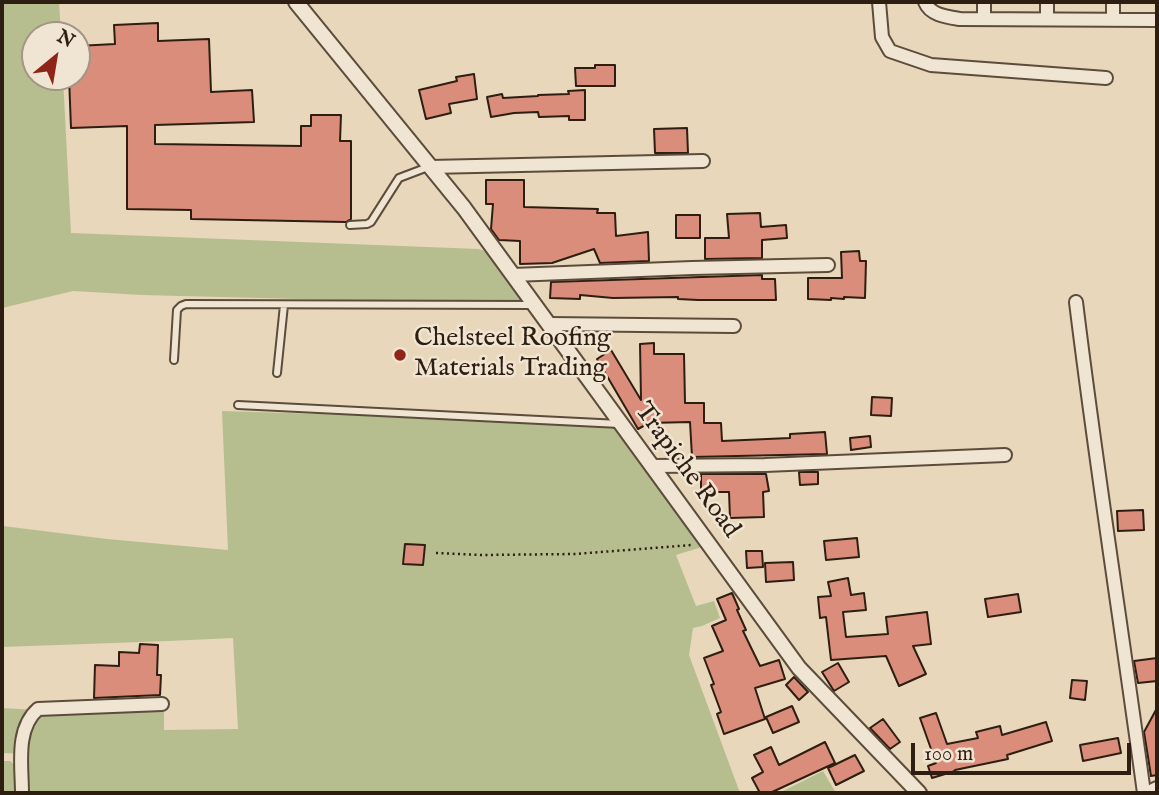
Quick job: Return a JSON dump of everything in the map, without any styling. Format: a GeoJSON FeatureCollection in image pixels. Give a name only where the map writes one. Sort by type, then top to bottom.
{"type":"FeatureCollection","features":[{"type":"Feature","properties":{"kind":"street","name":"Trapiche Road"},"geometry":{"type":"LineString","coordinates":[[296,2],[464,208],[799,668],[919,793]]}},
{"type":"Feature","properties":{"kind":"street"},"geometry":{"type":"LineString","coordinates":[[879,2],[882,37],[890,51],[931,65],[1106,78]]}},
{"type":"Feature","properties":{"kind":"street"},"geometry":{"type":"LineString","coordinates":[[925,2],[927,7],[941,16],[960,19],[1157,20]]}},
{"type":"Feature","properties":{"kind":"street"},"geometry":{"type":"LineString","coordinates":[[984,2],[984,19]]}},
{"type":"Feature","properties":{"kind":"street"},"geometry":{"type":"LineString","coordinates":[[1047,2],[1047,19]]}},
{"type":"Feature","properties":{"kind":"street"},"geometry":{"type":"LineString","coordinates":[[1113,2],[1113,20]]}},
{"type":"Feature","properties":{"kind":"street"},"geometry":{"type":"LineString","coordinates":[[430,167],[703,161]]}},
{"type":"Feature","properties":{"kind":"street"},"geometry":{"type":"LineString","coordinates":[[513,275],[828,265]]}},
{"type":"Feature","properties":{"kind":"street"},"geometry":{"type":"LineString","coordinates":[[1076,303],[1095,455],[1146,793],[1157,789]]}},
{"type":"Feature","properties":{"kind":"street"},"geometry":{"type":"LineString","coordinates":[[549,324],[734,326]]}},
{"type":"Feature","properties":{"kind":"street"},"geometry":{"type":"LineString","coordinates":[[652,466],[765,465],[1005,455]]}},
{"type":"Feature","properties":{"kind":"street"},"geometry":{"type":"LineString","coordinates":[[22,793],[22,738],[27,722],[38,709],[162,704]]}},
{"type":"Feature","properties":{"kind":"lane"},"geometry":{"type":"LineString","coordinates":[[350,225],[371,222],[399,178],[430,167]]}},
{"type":"Feature","properties":{"kind":"lane"},"geometry":{"type":"LineString","coordinates":[[277,373],[284,305]]}},
{"type":"Feature","properties":{"kind":"lane"},"geometry":{"type":"LineString","coordinates":[[174,360],[177,310],[181,306],[535,305]]}},
{"type":"Feature","properties":{"kind":"lane"},"geometry":{"type":"LineString","coordinates":[[237,405],[621,424]]}},
{"type":"Feature","properties":{"kind":"path"},"geometry":{"type":"LineString","coordinates":[[436,553],[575,554],[709,544]]}},
{"type":"Feature","properties":{"kind":"green space"},"geometry":{"type":"Polygon","coordinates":[[[2,2],[59,2],[60,21],[21,21],[21,91],[64,91],[71,233],[478,249],[498,254],[535,305],[73,291],[2,308],[2,2]]]}},
{"type":"Feature","properties":{"kind":"green space"},"geometry":{"type":"Polygon","coordinates":[[[222,411],[613,423],[702,547],[676,555],[696,606],[714,601],[720,618],[693,628],[689,655],[740,793],[27,793],[26,754],[2,753],[2,708],[37,710],[164,705],[164,730],[238,729],[233,638],[2,647],[2,503],[3,526],[228,550],[222,411]]]}},
{"type":"Feature","properties":{"kind":"green space"},"geometry":{"type":"Polygon","coordinates":[[[2,761],[14,764],[16,793],[2,793],[2,761]]]}},
{"type":"Feature","properties":{"kind":"green space"},"geometry":{"type":"Polygon","coordinates":[[[823,771],[836,793],[779,793],[823,771]]]}},
{"type":"Feature","properties":{"kind":"building"},"geometry":{"type":"Polygon","coordinates":[[[158,23],[158,41],[209,39],[211,92],[252,90],[254,122],[155,125],[155,144],[301,146],[301,126],[311,126],[311,115],[341,115],[340,141],[351,141],[351,219],[346,222],[191,219],[191,210],[127,209],[127,126],[71,128],[70,91],[91,91],[91,45],[115,44],[114,25],[158,23]]]}},
{"type":"Feature","properties":{"kind":"building"},"geometry":{"type":"Polygon","coordinates":[[[595,65],[615,65],[615,86],[576,86],[575,68],[595,68],[595,65]]]}},
{"type":"Feature","properties":{"kind":"building"},"geometry":{"type":"Polygon","coordinates":[[[474,74],[477,99],[449,104],[451,113],[426,119],[419,90],[457,81],[456,77],[474,74]]]}},
{"type":"Feature","properties":{"kind":"building"},"geometry":{"type":"Polygon","coordinates":[[[585,90],[585,120],[569,120],[569,116],[539,117],[538,112],[491,117],[487,97],[502,94],[503,98],[569,94],[568,91],[585,90]]]}},
{"type":"Feature","properties":{"kind":"building"},"geometry":{"type":"Polygon","coordinates":[[[687,128],[688,153],[655,153],[654,129],[687,128]]]}},
{"type":"Feature","properties":{"kind":"building"},"geometry":{"type":"Polygon","coordinates":[[[486,180],[524,180],[524,207],[598,209],[597,213],[615,213],[616,236],[648,232],[649,261],[600,263],[594,249],[552,263],[520,264],[520,241],[499,240],[491,229],[493,204],[486,204],[486,180]]]}},
{"type":"Feature","properties":{"kind":"building"},"geometry":{"type":"Polygon","coordinates":[[[760,213],[761,227],[786,225],[787,238],[762,240],[762,258],[705,259],[705,238],[729,238],[727,214],[760,213]]]}},
{"type":"Feature","properties":{"kind":"building"},"geometry":{"type":"Polygon","coordinates":[[[676,215],[700,215],[700,238],[676,238],[676,215]]]}},
{"type":"Feature","properties":{"kind":"building"},"geometry":{"type":"Polygon","coordinates":[[[859,251],[860,261],[866,261],[865,298],[808,299],[808,278],[842,278],[841,252],[859,251]]]}},
{"type":"Feature","properties":{"kind":"building"},"geometry":{"type":"Polygon","coordinates":[[[762,275],[762,279],[775,279],[776,300],[613,298],[580,295],[580,299],[550,298],[551,282],[762,275]]]}},
{"type":"Feature","properties":{"kind":"building"},"geometry":{"type":"Polygon","coordinates":[[[654,343],[654,354],[684,354],[685,403],[704,403],[704,423],[721,423],[722,441],[790,438],[790,434],[825,432],[827,454],[692,457],[690,422],[649,423],[638,429],[597,359],[611,350],[641,400],[640,344],[654,343]]]}},
{"type":"Feature","properties":{"kind":"building"},"geometry":{"type":"Polygon","coordinates":[[[872,397],[892,398],[891,416],[871,415],[872,397]]]}},
{"type":"Feature","properties":{"kind":"building"},"geometry":{"type":"Polygon","coordinates":[[[870,436],[871,447],[851,450],[850,438],[870,436]]]}},
{"type":"Feature","properties":{"kind":"building"},"geometry":{"type":"Polygon","coordinates":[[[799,472],[818,472],[818,484],[800,485],[799,472]]]}},
{"type":"Feature","properties":{"kind":"building"},"geometry":{"type":"Polygon","coordinates":[[[701,474],[766,474],[769,491],[763,492],[764,517],[730,518],[729,492],[701,492],[701,474]]]}},
{"type":"Feature","properties":{"kind":"building"},"geometry":{"type":"Polygon","coordinates":[[[1143,510],[1144,530],[1118,531],[1117,511],[1143,510]]]}},
{"type":"Feature","properties":{"kind":"building"},"geometry":{"type":"Polygon","coordinates":[[[857,538],[859,557],[826,560],[824,541],[857,538]]]}},
{"type":"Feature","properties":{"kind":"building"},"geometry":{"type":"Polygon","coordinates":[[[405,544],[425,545],[423,565],[403,564],[405,544]]]}},
{"type":"Feature","properties":{"kind":"building"},"geometry":{"type":"Polygon","coordinates":[[[746,551],[762,551],[763,567],[747,568],[746,551]]]}},
{"type":"Feature","properties":{"kind":"building"},"geometry":{"type":"Polygon","coordinates":[[[793,562],[794,580],[766,582],[765,563],[793,562]]]}},
{"type":"Feature","properties":{"kind":"building"},"geometry":{"type":"Polygon","coordinates":[[[848,578],[851,595],[864,593],[866,610],[843,612],[846,637],[888,634],[886,617],[927,612],[931,644],[913,646],[926,674],[899,686],[886,656],[831,660],[826,617],[820,618],[818,597],[831,596],[828,582],[848,578]]]}},
{"type":"Feature","properties":{"kind":"building"},"geometry":{"type":"Polygon","coordinates":[[[732,593],[746,630],[743,631],[760,666],[779,660],[785,679],[755,688],[765,719],[724,734],[717,714],[721,712],[711,685],[714,684],[704,658],[723,651],[712,626],[726,620],[717,599],[732,593]]]}},
{"type":"Feature","properties":{"kind":"building"},"geometry":{"type":"Polygon","coordinates":[[[1018,594],[1021,612],[988,617],[985,599],[1018,594]]]}},
{"type":"Feature","properties":{"kind":"building"},"geometry":{"type":"Polygon","coordinates":[[[140,644],[158,645],[157,675],[161,675],[160,695],[94,698],[95,665],[119,666],[119,652],[139,653],[140,644]]]}},
{"type":"Feature","properties":{"kind":"building"},"geometry":{"type":"Polygon","coordinates":[[[1157,658],[1157,681],[1138,683],[1134,661],[1157,658]]]}},
{"type":"Feature","properties":{"kind":"building"},"geometry":{"type":"Polygon","coordinates":[[[838,663],[849,682],[834,691],[822,672],[838,663]]]}},
{"type":"Feature","properties":{"kind":"building"},"geometry":{"type":"Polygon","coordinates":[[[794,677],[808,692],[799,700],[786,685],[794,677]]]}},
{"type":"Feature","properties":{"kind":"building"},"geometry":{"type":"Polygon","coordinates":[[[1072,680],[1087,681],[1085,700],[1070,698],[1072,680]]]}},
{"type":"Feature","properties":{"kind":"building"},"geometry":{"type":"Polygon","coordinates":[[[792,706],[799,722],[773,733],[766,717],[792,706]]]}},
{"type":"Feature","properties":{"kind":"building"},"geometry":{"type":"Polygon","coordinates":[[[1157,708],[1157,775],[1151,776],[1144,732],[1157,708]]]}},
{"type":"Feature","properties":{"kind":"building"},"geometry":{"type":"Polygon","coordinates":[[[936,713],[947,744],[978,738],[976,732],[1000,726],[1002,735],[1046,722],[1052,741],[1007,755],[1008,759],[955,770],[932,778],[928,766],[936,763],[920,718],[936,713]]]}},
{"type":"Feature","properties":{"kind":"building"},"geometry":{"type":"Polygon","coordinates":[[[883,719],[900,742],[890,749],[870,728],[883,719]]]}},
{"type":"Feature","properties":{"kind":"building"},"geometry":{"type":"Polygon","coordinates":[[[1118,738],[1121,753],[1083,761],[1080,745],[1118,738]]]}},
{"type":"Feature","properties":{"kind":"building"},"geometry":{"type":"Polygon","coordinates":[[[825,742],[835,763],[770,793],[760,793],[752,778],[763,772],[754,755],[771,747],[779,765],[825,742]]]}},
{"type":"Feature","properties":{"kind":"building"},"geometry":{"type":"Polygon","coordinates":[[[855,755],[864,771],[836,785],[828,768],[855,755]]]}},
{"type":"Feature","properties":{"kind":"place","name":"Chelsteel Roofing Materials Trading"},"geometry":{"type":"Point","coordinates":[400,355]}}]}
